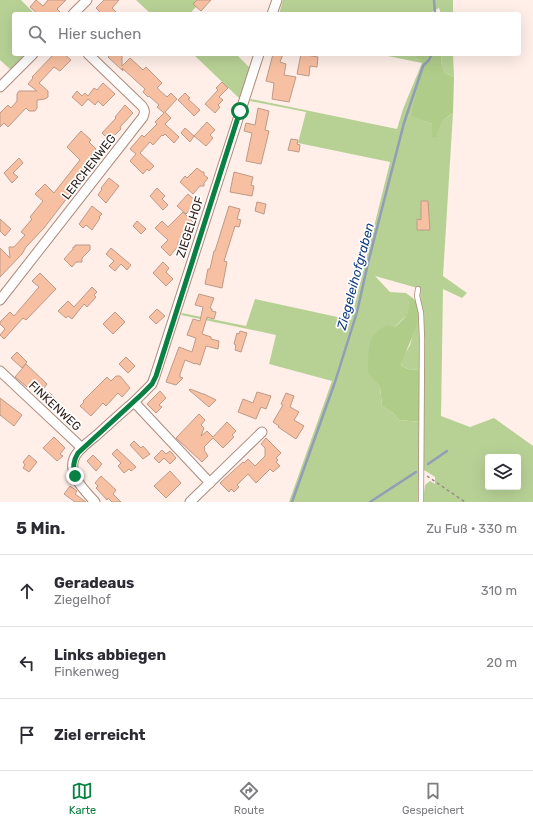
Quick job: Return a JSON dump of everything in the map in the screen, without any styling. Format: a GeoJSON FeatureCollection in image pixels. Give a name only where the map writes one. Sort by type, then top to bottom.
{"type":"FeatureCollection","features":[{"type":"Feature","properties":{"kind":"street"},"geometry":{"type":"LineString","coordinates":[[75,12],[87,0]]}},
{"type":"Feature","properties":{"kind":"street"},"geometry":{"type":"LineString","coordinates":[[273,12],[277,0]]}},
{"type":"Feature","properties":{"kind":"street"},"geometry":{"type":"LineString","coordinates":[[0,87],[31,56]]}},
{"type":"Feature","properties":{"kind":"street","name":"LERCHENWEG"},"geometry":{"type":"LineString","coordinates":[[0,300],[145,113],[145,109],[90,56]]}},
{"type":"Feature","properties":{"kind":"street","name":"ZIEGELHOF"},"geometry":{"type":"LineString","coordinates":[[82,448],[134,402],[152,384],[156,376],[258,56]]}},
{"type":"Feature","properties":{"kind":"street","name":"FINKENWEG"},"geometry":{"type":"LineString","coordinates":[[0,371],[82,448],[74,459],[73,467],[75,476],[78,484],[95,502]]}},
{"type":"Feature","properties":{"kind":"street"},"geometry":{"type":"LineString","coordinates":[[134,402],[210,483]]}},
{"type":"Feature","properties":{"kind":"street"},"geometry":{"type":"LineString","coordinates":[[190,502],[262,432]]}},
{"type":"Feature","properties":{"kind":"lane"},"geometry":{"type":"LineString","coordinates":[[418,289],[417,296],[421,313],[422,340],[421,502]]}},
{"type":"Feature","properties":{"kind":"path"},"geometry":{"type":"LineString","coordinates":[[422,472],[465,502]]}},
{"type":"Feature","properties":{"kind":"green space"},"geometry":{"type":"Polygon","coordinates":[[[0,0],[21,0],[33,12],[12,12],[12,56],[25,56],[11,70],[0,60],[0,0]]]}},
{"type":"Feature","properties":{"kind":"green space"},"geometry":{"type":"Polygon","coordinates":[[[136,0],[202,1],[193,12],[149,12],[136,0]]]}},
{"type":"Feature","properties":{"kind":"green space"},"geometry":{"type":"Polygon","coordinates":[[[283,0],[453,0],[453,12],[440,12],[439,8],[432,12],[280,12],[283,0]]]}},
{"type":"Feature","properties":{"kind":"green space"},"geometry":{"type":"Polygon","coordinates":[[[195,56],[238,56],[251,69],[241,100],[195,56]]]}},
{"type":"Feature","properties":{"kind":"green space"},"geometry":{"type":"Polygon","coordinates":[[[388,56],[417,56],[422,63],[388,56]]]}},
{"type":"Feature","properties":{"kind":"green space"},"geometry":{"type":"Polygon","coordinates":[[[416,56],[442,56],[441,62],[445,73],[454,77],[453,113],[442,123],[437,137],[432,138],[432,124],[411,116],[422,63],[416,56]]]}},
{"type":"Feature","properties":{"kind":"green space"},"geometry":{"type":"Polygon","coordinates":[[[442,56],[453,56],[454,77],[445,73],[441,62],[442,56]]]}},
{"type":"Feature","properties":{"kind":"green space"},"geometry":{"type":"Polygon","coordinates":[[[422,63],[412,116],[432,124],[432,138],[437,136],[442,123],[453,113],[443,276],[467,293],[462,298],[443,289],[441,416],[470,427],[494,418],[533,446],[533,502],[423,502],[425,485],[430,481],[435,484],[435,477],[424,470],[424,322],[420,295],[421,289],[375,276],[390,292],[406,293],[414,299],[408,299],[409,306],[407,315],[395,327],[368,361],[368,372],[380,387],[382,406],[393,413],[399,420],[421,422],[418,502],[289,502],[332,381],[269,364],[276,335],[181,315],[182,313],[246,326],[255,299],[351,320],[390,162],[298,143],[306,112],[250,101],[251,99],[397,129],[403,109],[422,63]]]}},
{"type":"Feature","properties":{"kind":"green space"},"geometry":{"type":"Polygon","coordinates":[[[408,299],[414,299],[418,306],[418,314],[414,332],[401,366],[411,370],[420,369],[421,422],[399,420],[393,413],[382,406],[380,387],[368,373],[368,359],[371,339],[386,325],[395,327],[402,321],[408,312],[408,299]]]}},
{"type":"Feature","properties":{"kind":"green space"},"geometry":{"type":"Polygon","coordinates":[[[419,312],[420,369],[411,370],[401,366],[403,357],[410,345],[419,312]]]}},
{"type":"Feature","properties":{"kind":"building"},"geometry":{"type":"Polygon","coordinates":[[[36,0],[43,6],[48,0],[66,0],[57,9],[60,12],[36,12],[30,7],[36,0]]]}},
{"type":"Feature","properties":{"kind":"building"},"geometry":{"type":"Polygon","coordinates":[[[104,0],[119,0],[112,8],[116,12],[100,12],[96,8],[104,0]]]}},
{"type":"Feature","properties":{"kind":"building"},"geometry":{"type":"Polygon","coordinates":[[[197,0],[211,0],[201,11],[193,4],[197,0]]]}},
{"type":"Feature","properties":{"kind":"building"},"geometry":{"type":"Polygon","coordinates":[[[52,56],[66,56],[71,60],[60,71],[54,67],[39,83],[48,91],[48,97],[37,100],[37,108],[35,111],[29,111],[26,108],[8,127],[4,123],[0,127],[0,113],[8,105],[11,108],[17,101],[17,94],[19,91],[37,91],[28,84],[33,78],[32,77],[52,56]]]}},
{"type":"Feature","properties":{"kind":"building"},"geometry":{"type":"Polygon","coordinates":[[[122,56],[122,66],[130,58],[143,70],[146,67],[162,83],[157,88],[167,97],[171,93],[177,99],[165,112],[171,118],[165,124],[179,137],[174,143],[165,134],[163,136],[162,135],[153,145],[150,142],[140,153],[154,166],[149,171],[147,169],[143,174],[130,161],[136,154],[130,149],[142,135],[144,137],[157,124],[155,122],[164,113],[157,107],[159,105],[143,92],[145,89],[108,57],[122,56]]]}},
{"type":"Feature","properties":{"kind":"building"},"geometry":{"type":"Polygon","coordinates":[[[272,56],[282,56],[280,62],[286,64],[284,75],[296,77],[289,102],[272,99],[274,83],[266,81],[272,56]]]}},
{"type":"Feature","properties":{"kind":"building"},"geometry":{"type":"Polygon","coordinates":[[[301,56],[318,57],[317,67],[310,66],[309,76],[297,74],[301,56]]]}},
{"type":"Feature","properties":{"kind":"building"},"geometry":{"type":"Polygon","coordinates":[[[222,82],[228,88],[219,97],[223,100],[218,105],[220,107],[215,113],[205,104],[218,90],[216,88],[222,82]]]}},
{"type":"Feature","properties":{"kind":"building"},"geometry":{"type":"Polygon","coordinates":[[[103,83],[115,94],[103,106],[98,101],[95,105],[88,99],[82,106],[72,97],[77,91],[82,96],[85,93],[88,96],[94,88],[97,90],[103,83]]]}},
{"type":"Feature","properties":{"kind":"building"},"geometry":{"type":"Polygon","coordinates":[[[185,93],[190,98],[188,99],[200,110],[194,116],[178,100],[185,93]]]}},
{"type":"Feature","properties":{"kind":"building"},"geometry":{"type":"Polygon","coordinates":[[[125,105],[133,113],[113,137],[110,135],[107,138],[102,133],[116,118],[115,117],[125,105]]]}},
{"type":"Feature","properties":{"kind":"building"},"geometry":{"type":"Polygon","coordinates":[[[258,108],[269,111],[265,130],[269,131],[261,164],[246,161],[252,133],[244,131],[246,123],[255,125],[258,108]]]}},
{"type":"Feature","properties":{"kind":"building"},"geometry":{"type":"Polygon","coordinates":[[[207,122],[215,130],[210,135],[213,138],[206,146],[194,136],[207,122]]]}},
{"type":"Feature","properties":{"kind":"building"},"geometry":{"type":"Polygon","coordinates":[[[185,128],[194,136],[190,142],[181,133],[185,128]]]}},
{"type":"Feature","properties":{"kind":"building"},"geometry":{"type":"Polygon","coordinates":[[[81,131],[91,140],[89,142],[96,149],[89,161],[91,162],[80,173],[84,176],[44,228],[0,277],[0,248],[10,258],[9,247],[14,247],[25,235],[21,232],[32,219],[30,217],[43,201],[35,194],[45,184],[54,193],[80,160],[67,147],[81,131]]]}},
{"type":"Feature","properties":{"kind":"building"},"geometry":{"type":"Polygon","coordinates":[[[291,139],[298,140],[297,144],[300,145],[299,152],[288,150],[291,139]]]}},
{"type":"Feature","properties":{"kind":"building"},"geometry":{"type":"Polygon","coordinates":[[[19,158],[23,163],[13,173],[18,177],[12,183],[4,173],[19,158]]]}},
{"type":"Feature","properties":{"kind":"building"},"geometry":{"type":"Polygon","coordinates":[[[197,168],[204,172],[204,175],[208,178],[204,183],[204,186],[200,186],[193,194],[180,182],[185,176],[187,178],[197,168]]]}},
{"type":"Feature","properties":{"kind":"building"},"geometry":{"type":"Polygon","coordinates":[[[234,172],[253,177],[251,185],[254,186],[252,196],[230,192],[234,172]]]}},
{"type":"Feature","properties":{"kind":"building"},"geometry":{"type":"Polygon","coordinates":[[[109,178],[119,186],[106,203],[98,195],[102,189],[101,188],[109,178]]]}},
{"type":"Feature","properties":{"kind":"building"},"geometry":{"type":"Polygon","coordinates":[[[157,188],[165,196],[162,199],[168,205],[163,210],[150,196],[157,188]]]}},
{"type":"Feature","properties":{"kind":"building"},"geometry":{"type":"Polygon","coordinates":[[[188,194],[197,202],[186,214],[177,206],[188,194]]]}},
{"type":"Feature","properties":{"kind":"building"},"geometry":{"type":"Polygon","coordinates":[[[421,201],[428,201],[430,230],[417,230],[417,219],[421,220],[421,201]]]}},
{"type":"Feature","properties":{"kind":"building"},"geometry":{"type":"Polygon","coordinates":[[[257,202],[266,204],[264,214],[255,211],[257,202]]]}},
{"type":"Feature","properties":{"kind":"building"},"geometry":{"type":"Polygon","coordinates":[[[92,206],[102,214],[92,230],[86,225],[83,228],[79,224],[92,206]]]}},
{"type":"Feature","properties":{"kind":"building"},"geometry":{"type":"Polygon","coordinates":[[[229,206],[240,209],[237,219],[241,220],[239,227],[235,226],[224,261],[227,262],[222,288],[205,284],[208,269],[210,269],[214,251],[229,206]]]}},
{"type":"Feature","properties":{"kind":"building"},"geometry":{"type":"Polygon","coordinates":[[[183,212],[195,224],[178,242],[178,246],[170,256],[161,247],[168,240],[155,228],[162,221],[168,227],[183,212]]]}},
{"type":"Feature","properties":{"kind":"building"},"geometry":{"type":"Polygon","coordinates":[[[0,219],[11,229],[5,236],[0,231],[0,219]]]}},
{"type":"Feature","properties":{"kind":"building"},"geometry":{"type":"Polygon","coordinates":[[[137,221],[146,229],[141,234],[133,226],[137,221]]]}},
{"type":"Feature","properties":{"kind":"building"},"geometry":{"type":"Polygon","coordinates":[[[75,245],[90,245],[90,250],[82,258],[82,262],[76,262],[72,267],[64,259],[73,247],[75,247],[75,245]]]}},
{"type":"Feature","properties":{"kind":"building"},"geometry":{"type":"Polygon","coordinates":[[[111,248],[131,265],[127,270],[121,264],[115,271],[109,266],[114,261],[106,254],[111,248]]]}},
{"type":"Feature","properties":{"kind":"building"},"geometry":{"type":"Polygon","coordinates":[[[163,262],[169,268],[166,272],[173,279],[166,286],[153,273],[163,262]]]}},
{"type":"Feature","properties":{"kind":"building"},"geometry":{"type":"Polygon","coordinates":[[[40,273],[56,289],[26,320],[23,318],[4,339],[0,335],[5,329],[0,322],[10,312],[14,316],[39,287],[32,281],[40,273]]]}},
{"type":"Feature","properties":{"kind":"building"},"geometry":{"type":"Polygon","coordinates":[[[92,287],[97,292],[94,295],[96,297],[87,307],[84,304],[72,319],[68,316],[66,318],[58,311],[68,301],[74,307],[92,287]]]}},
{"type":"Feature","properties":{"kind":"building"},"geometry":{"type":"Polygon","coordinates":[[[199,294],[214,298],[210,308],[212,311],[216,312],[214,319],[207,317],[202,334],[219,341],[218,349],[206,346],[200,365],[185,360],[180,374],[180,377],[183,378],[176,385],[166,382],[179,347],[192,352],[196,338],[187,335],[193,319],[200,321],[203,307],[195,305],[199,294]]]}},
{"type":"Feature","properties":{"kind":"building"},"geometry":{"type":"Polygon","coordinates":[[[157,309],[165,316],[156,324],[149,317],[157,309]]]}},
{"type":"Feature","properties":{"kind":"building"},"geometry":{"type":"Polygon","coordinates":[[[115,312],[125,322],[113,334],[103,324],[115,312]]]}},
{"type":"Feature","properties":{"kind":"building"},"geometry":{"type":"Polygon","coordinates":[[[240,331],[247,333],[241,352],[235,350],[236,345],[234,344],[237,333],[239,334],[240,331]]]}},
{"type":"Feature","properties":{"kind":"building"},"geometry":{"type":"Polygon","coordinates":[[[17,352],[27,362],[22,368],[11,358],[17,352]]]}},
{"type":"Feature","properties":{"kind":"building"},"geometry":{"type":"Polygon","coordinates":[[[126,357],[135,366],[128,373],[119,364],[126,357]]]}},
{"type":"Feature","properties":{"kind":"building"},"geometry":{"type":"Polygon","coordinates":[[[26,364],[47,384],[41,392],[31,383],[27,387],[15,377],[26,364]]]}},
{"type":"Feature","properties":{"kind":"building"},"geometry":{"type":"Polygon","coordinates":[[[116,376],[120,376],[130,388],[122,397],[118,393],[106,406],[103,403],[91,416],[80,406],[84,402],[83,401],[107,377],[111,381],[116,376]]]}},
{"type":"Feature","properties":{"kind":"building"},"geometry":{"type":"Polygon","coordinates":[[[190,389],[216,400],[209,407],[189,390],[190,389]]]}},
{"type":"Feature","properties":{"kind":"building"},"geometry":{"type":"Polygon","coordinates":[[[160,391],[166,398],[159,405],[162,407],[156,413],[147,404],[160,391]]]}},
{"type":"Feature","properties":{"kind":"building"},"geometry":{"type":"Polygon","coordinates":[[[49,392],[58,401],[51,408],[42,400],[49,392]]]}},
{"type":"Feature","properties":{"kind":"building"},"geometry":{"type":"Polygon","coordinates":[[[257,392],[271,396],[266,409],[261,407],[256,419],[238,412],[243,399],[253,403],[257,392]]]}},
{"type":"Feature","properties":{"kind":"building"},"geometry":{"type":"Polygon","coordinates":[[[286,393],[294,396],[290,407],[299,412],[294,420],[304,426],[296,439],[273,422],[283,405],[281,404],[286,393]]]}},
{"type":"Feature","properties":{"kind":"building"},"geometry":{"type":"Polygon","coordinates":[[[0,398],[22,415],[14,426],[0,415],[0,398]]]}},
{"type":"Feature","properties":{"kind":"building"},"geometry":{"type":"Polygon","coordinates":[[[199,414],[205,420],[201,425],[204,428],[201,436],[207,431],[213,437],[227,422],[236,431],[232,435],[234,437],[223,448],[213,438],[204,447],[204,450],[208,456],[202,462],[176,438],[199,414]]]}},
{"type":"Feature","properties":{"kind":"building"},"geometry":{"type":"Polygon","coordinates":[[[54,437],[65,448],[60,454],[63,456],[57,461],[43,448],[54,437]]]}},
{"type":"Feature","properties":{"kind":"building"},"geometry":{"type":"Polygon","coordinates":[[[266,438],[281,453],[276,458],[278,460],[276,462],[280,466],[273,472],[270,469],[256,483],[248,474],[237,485],[239,487],[234,492],[231,489],[229,492],[220,483],[248,459],[255,466],[265,456],[265,448],[261,444],[266,438]]]}},
{"type":"Feature","properties":{"kind":"building"},"geometry":{"type":"Polygon","coordinates":[[[134,441],[141,448],[143,446],[150,454],[143,459],[130,445],[134,441]]]}},
{"type":"Feature","properties":{"kind":"building"},"geometry":{"type":"Polygon","coordinates":[[[117,449],[136,467],[131,471],[129,469],[124,473],[118,466],[121,463],[112,454],[117,449]]]}},
{"type":"Feature","properties":{"kind":"building"},"geometry":{"type":"Polygon","coordinates":[[[162,450],[166,454],[170,451],[176,458],[170,464],[164,458],[159,463],[154,458],[162,450]]]}},
{"type":"Feature","properties":{"kind":"building"},"geometry":{"type":"Polygon","coordinates":[[[29,455],[37,462],[29,472],[23,468],[25,465],[23,462],[29,455]]]}},
{"type":"Feature","properties":{"kind":"building"},"geometry":{"type":"Polygon","coordinates":[[[93,455],[102,464],[96,471],[87,461],[93,455]]]}},
{"type":"Feature","properties":{"kind":"building"},"geometry":{"type":"Polygon","coordinates":[[[170,471],[181,483],[166,498],[154,486],[170,471]]]}},
{"type":"Feature","properties":{"kind":"building"},"geometry":{"type":"Polygon","coordinates":[[[101,476],[116,490],[113,494],[121,502],[112,502],[108,498],[107,500],[96,488],[98,486],[95,483],[101,476]]]}},
{"type":"Feature","properties":{"kind":"building"},"geometry":{"type":"Polygon","coordinates":[[[70,486],[77,491],[75,494],[86,502],[75,502],[64,494],[70,486]]]}},
{"type":"Feature","properties":{"kind":"waterway","name":"Ziegeleihofgraben"},"geometry":{"type":"LineString","coordinates":[[434,0],[435,12]]}},
{"type":"Feature","properties":{"kind":"waterway","name":"Ziegeleihofgraben"},"geometry":{"type":"LineString","coordinates":[[292,502],[335,382],[357,312],[404,123],[423,66],[431,56]]}},
{"type":"Feature","properties":{"kind":"waterway"},"geometry":{"type":"LineString","coordinates":[[428,464],[447,451]]}},
{"type":"Feature","properties":{"kind":"waterway"},"geometry":{"type":"LineString","coordinates":[[370,502],[416,472]]}},
{"type":"Feature","properties":{"kind":"route"},"geometry":{"type":"LineString","coordinates":[[75,476],[73,467],[74,459],[82,448],[142,394],[152,384],[156,376],[240,111]]}}]}
